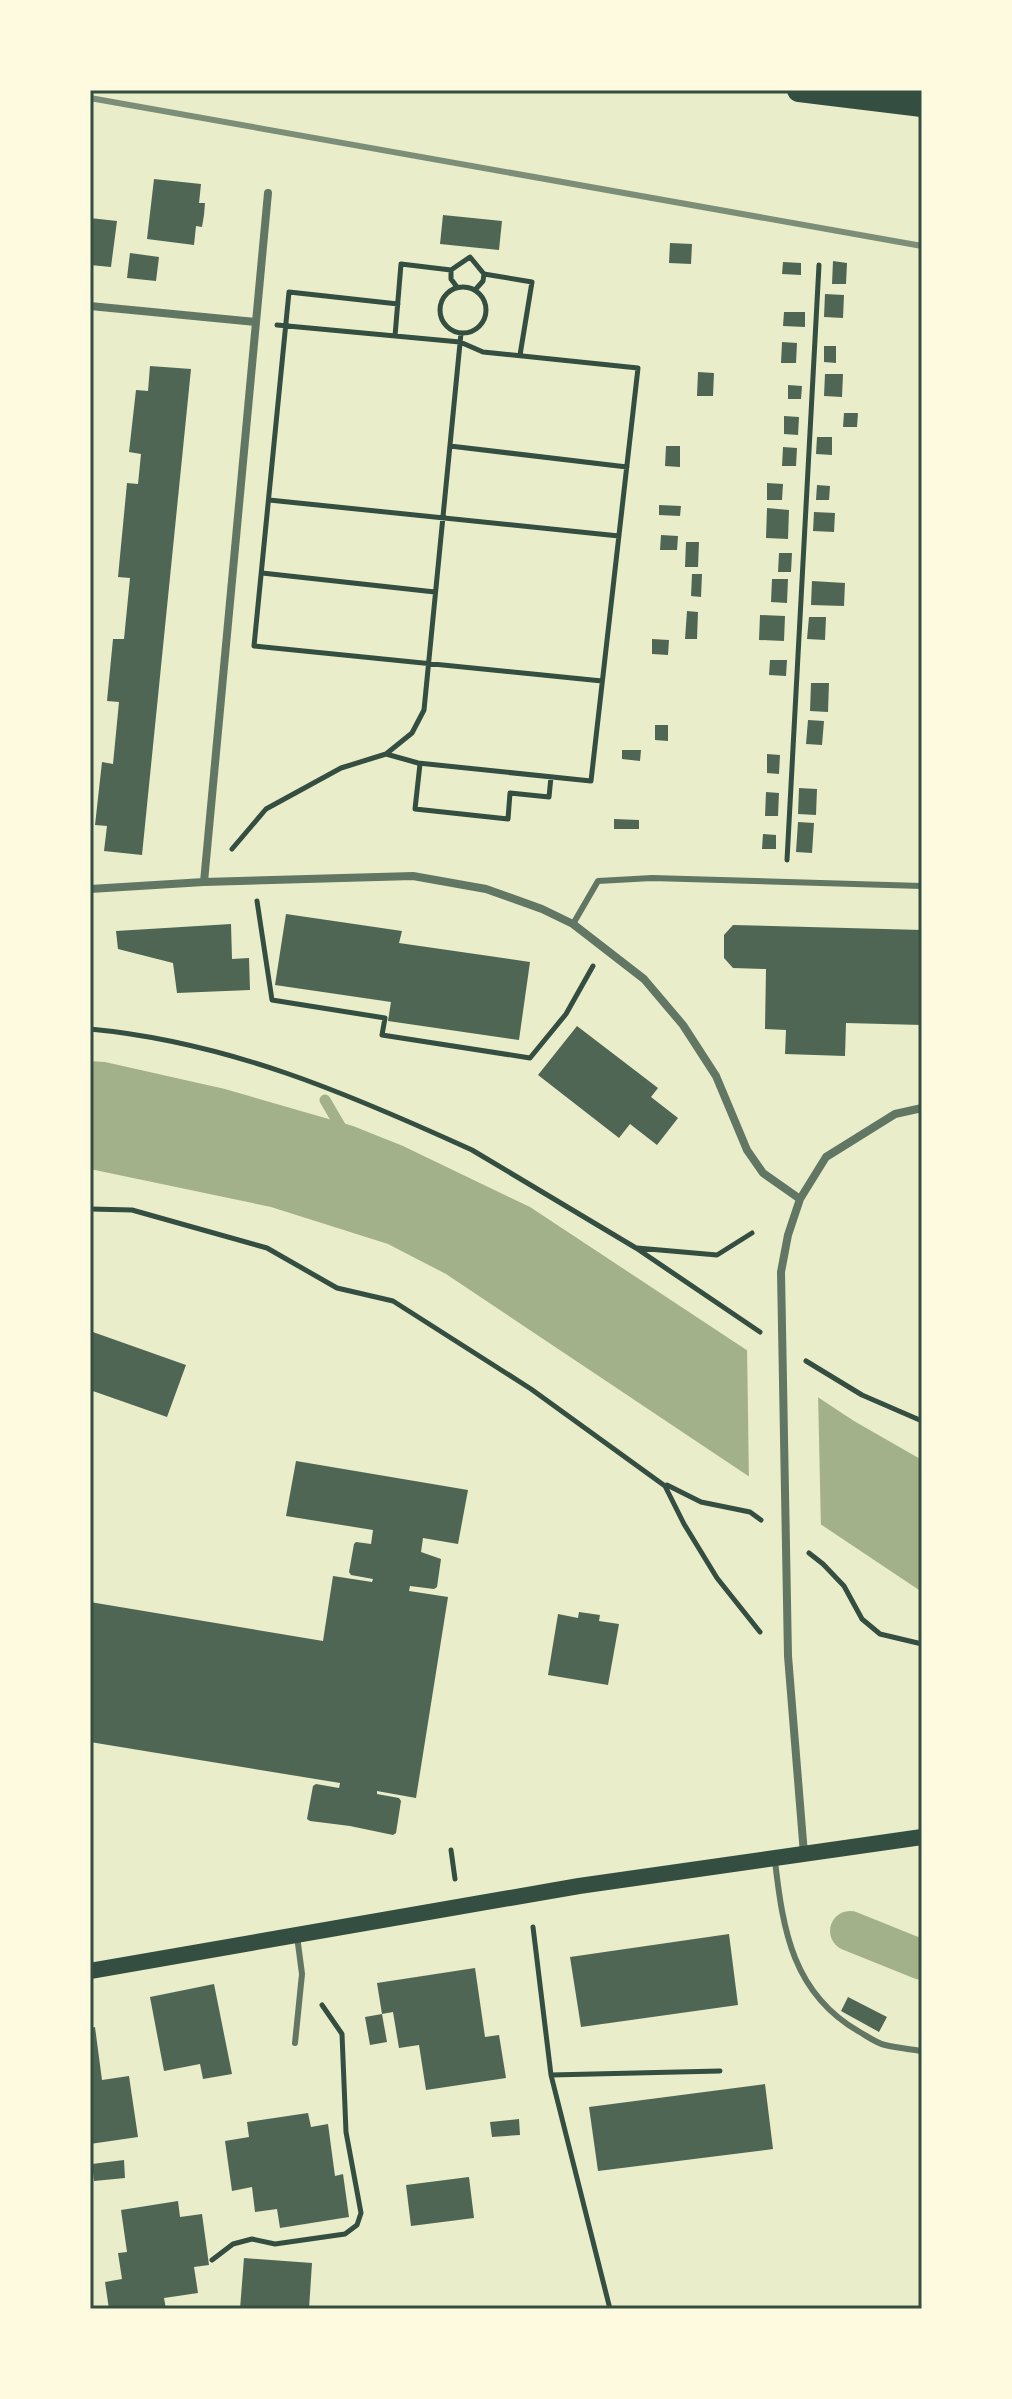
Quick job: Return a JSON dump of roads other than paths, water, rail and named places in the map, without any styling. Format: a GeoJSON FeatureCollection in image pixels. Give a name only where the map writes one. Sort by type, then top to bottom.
{"type":"FeatureCollection","features":[{"type":"Feature","properties":{"kind":"highway"},"geometry":{"type":"LineString","coordinates":[[799,90],[922,105]]}},
{"type":"Feature","properties":{"kind":"main road"},"geometry":{"type":"LineString","coordinates":[[90,1971],[579,1886],[922,1837]]}},
{"type":"Feature","properties":{"kind":"street"},"geometry":{"type":"LineString","coordinates":[[204,882],[268,193]]}},
{"type":"Feature","properties":{"kind":"street"},"geometry":{"type":"LineString","coordinates":[[90,306],[256,322]]}},
{"type":"Feature","properties":{"kind":"street"},"geometry":{"type":"LineString","coordinates":[[90,889],[204,882],[413,876],[486,889],[573,924],[644,979],[683,1025],[716,1076],[747,1150],[763,1173],[800,1199]]}},
{"type":"Feature","properties":{"kind":"street"},"geometry":{"type":"LineString","coordinates":[[804,1854],[788,1656],[781,1272],[800,1199],[826,1157],[895,1114],[922,1108]]}},
{"type":"Feature","properties":{"kind":"lane"},"geometry":{"type":"LineString","coordinates":[[573,924],[598,881],[652,878],[922,886]]}},
{"type":"Feature","properties":{"kind":"lane"},"geometry":{"type":"LineString","coordinates":[[775,1858],[782,1914],[798,1969],[814,1995],[834,2017],[883,2045],[922,2051]]}},
{"type":"Feature","properties":{"kind":"lane"},"geometry":{"type":"LineString","coordinates":[[295,2043],[302,1974],[297,1936]]}},
{"type":"Feature","properties":{"kind":"waterway"},"geometry":{"type":"LineString","coordinates":[[325,1100],[343,1131]]}},
{"type":"Feature","properties":{"kind":"waterway"},"geometry":{"type":"LineString","coordinates":[[850,1931],[922,1960]]}},
{"type":"Feature","properties":{"kind":"railway"},"geometry":{"type":"LineString","coordinates":[[90,98],[922,246]]}}]}
